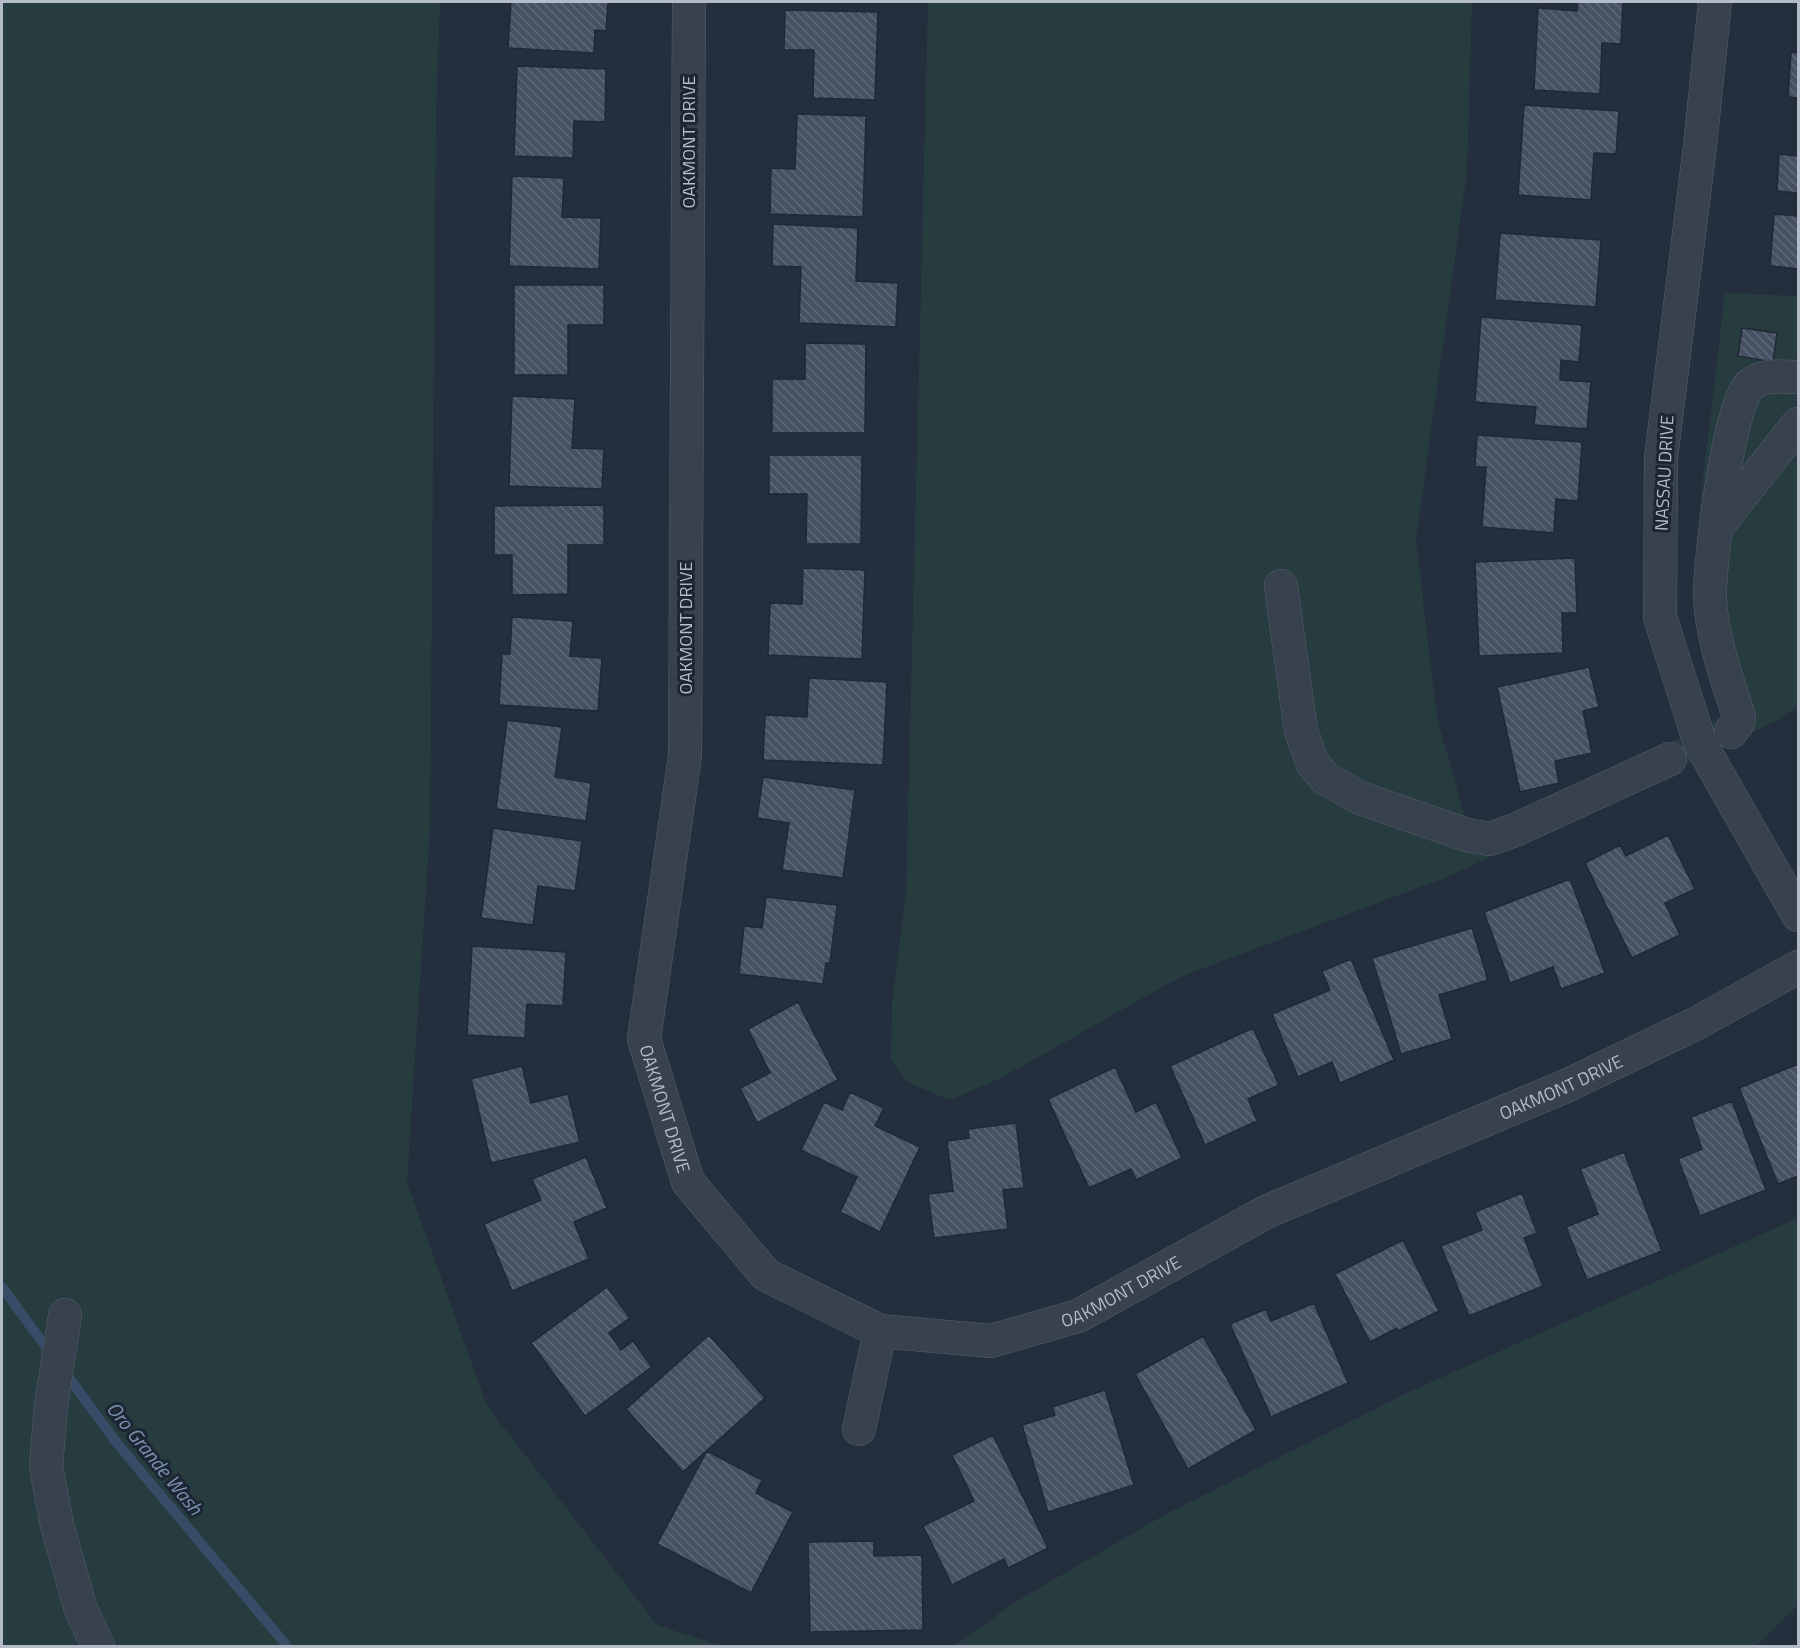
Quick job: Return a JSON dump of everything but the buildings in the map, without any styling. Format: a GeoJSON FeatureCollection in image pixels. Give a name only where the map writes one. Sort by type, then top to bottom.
{"type":"FeatureCollection","features":[{"type":"Feature","properties":{"kind":"street","name":"OAKMONT DRIVE"},"geometry":{"type":"LineString","coordinates":[[689,2],[685,756],[644,1039],[688,1182],[766,1275],[880,1330],[991,1341],[1078,1316],[1268,1211],[1566,1086],[1697,1023],[1798,967]]}},
{"type":"Feature","properties":{"kind":"street","name":"NASSAU DRIVE"},"geometry":{"type":"LineString","coordinates":[[1715,2],[1661,458],[1660,616],[1700,743],[1798,915]]}},
{"type":"Feature","properties":{"kind":"street"},"geometry":{"type":"LineString","coordinates":[[1731,732],[1738,723],[1739,717],[1714,626],[1710,599],[1710,566],[1731,438],[1742,394],[1750,385],[1768,376],[1798,377]]}},
{"type":"Feature","properties":{"kind":"street"},"geometry":{"type":"LineString","coordinates":[[1714,531],[1798,424]]}},
{"type":"Feature","properties":{"kind":"street"},"geometry":{"type":"LineString","coordinates":[[1281,586],[1301,731],[1306,747],[1313,764],[1326,778],[1360,798],[1467,835],[1490,839],[1515,830],[1670,759]]}},
{"type":"Feature","properties":{"kind":"street"},"geometry":{"type":"LineString","coordinates":[[65,1315],[51,1406],[46,1467],[57,1526],[81,1610],[98,1647]]}},
{"type":"Feature","properties":{"kind":"street"},"geometry":{"type":"LineString","coordinates":[[859,1429],[880,1330]]}},
{"type":"Feature","properties":{"kind":"green space"},"geometry":{"type":"Polygon","coordinates":[[[2,2],[440,2],[436,113],[430,827],[407,1182],[487,1406],[657,1625],[721,1646],[2,1646],[2,2]]]}},
{"type":"Feature","properties":{"kind":"green space"},"geometry":{"type":"Polygon","coordinates":[[[928,2],[1472,2],[1467,171],[1416,540],[1437,718],[1467,824],[1501,825],[1724,716],[1697,608],[1699,512],[1725,293],[1798,296],[1798,706],[1774,722],[1450,876],[1180,977],[1003,1077],[950,1100],[907,1082],[891,1058],[892,1002],[906,893],[928,2]]]}},
{"type":"Feature","properties":{"kind":"green space"},"geometry":{"type":"Polygon","coordinates":[[[1798,1218],[1798,1605],[1756,1646],[954,1646],[1017,1601],[1166,1514],[1411,1391],[1798,1218]]]}},
{"type":"Feature","properties":{"kind":"waterway","name":"Oro Grande Wash"},"geometry":{"type":"LineString","coordinates":[[2,1287],[51,1354]]}},
{"type":"Feature","properties":{"kind":"waterway","name":"Oro Grande Wash"},"geometry":{"type":"LineString","coordinates":[[64,1371],[116,1442],[287,1646]]}}]}
